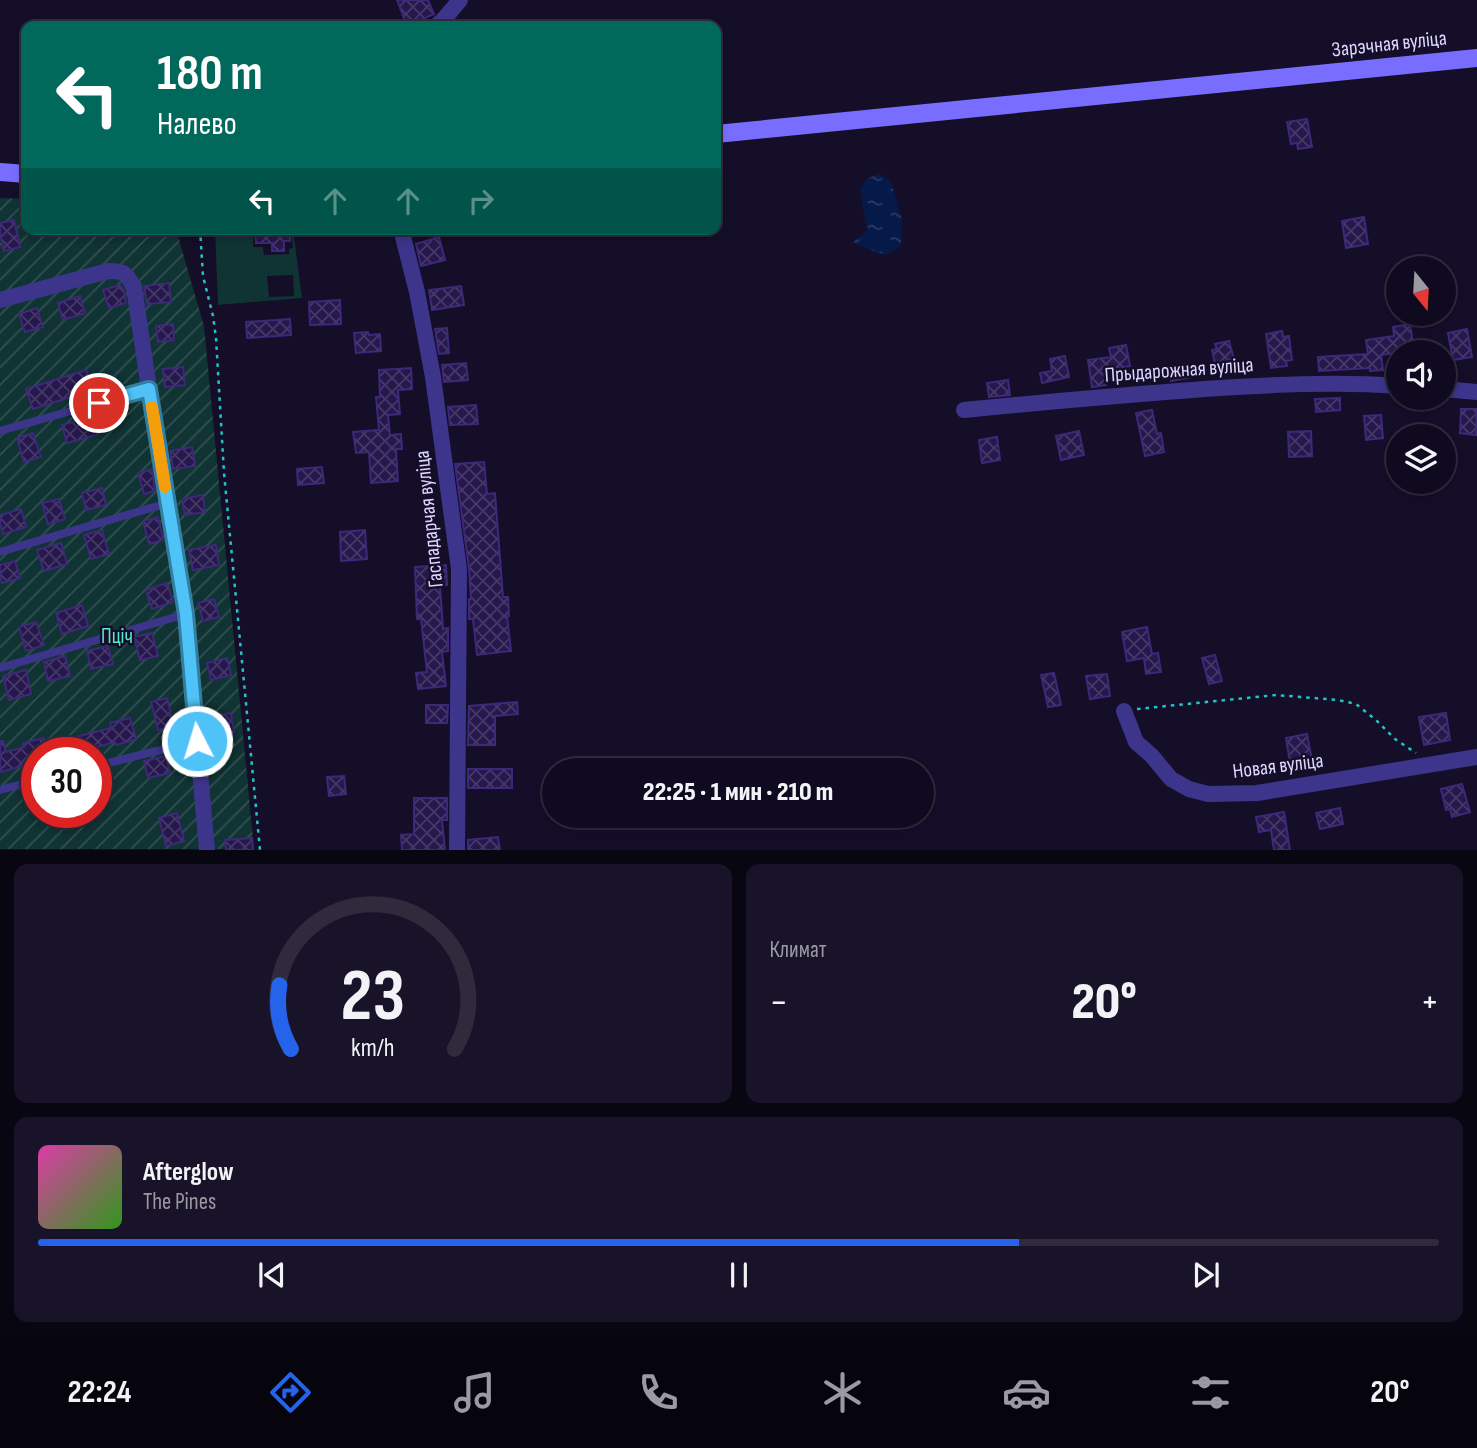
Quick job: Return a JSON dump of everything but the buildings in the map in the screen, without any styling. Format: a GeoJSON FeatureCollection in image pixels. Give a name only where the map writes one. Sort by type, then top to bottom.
{"type":"FeatureCollection","features":[{"type":"Feature","properties":{"kind":"street"},"geometry":{"type":"LineString","coordinates":[[442,21],[460,0]]}},
{"type":"Feature","properties":{"kind":"street","name":"Зарэчная вуліца"},"geometry":{"type":"LineString","coordinates":[[721,134],[1477,58]]}},
{"type":"Feature","properties":{"kind":"street"},"geometry":{"type":"LineString","coordinates":[[0,172],[21,174]]}},
{"type":"Feature","properties":{"kind":"street","name":"Гаспадарчая вуліца"},"geometry":{"type":"LineString","coordinates":[[403,235],[417,292],[433,377],[459,569],[457,849]]}},
{"type":"Feature","properties":{"kind":"street"},"geometry":{"type":"LineString","coordinates":[[0,300],[108,271],[127,274],[134,287],[186,614],[206,849]]}},
{"type":"Feature","properties":{"kind":"street","name":"Прыдарожная вуліца"},"geometry":{"type":"LineString","coordinates":[[964,410],[1258,386],[1354,383],[1386,385]]}},
{"type":"Feature","properties":{"kind":"street"},"geometry":{"type":"LineString","coordinates":[[1456,390],[1477,392]]}},
{"type":"Feature","properties":{"kind":"street","name":"Новая вуліца"},"geometry":{"type":"LineString","coordinates":[[1124,711],[1136,742],[1171,779],[1189,789],[1208,794],[1257,793],[1477,757]]}},
{"type":"Feature","properties":{"kind":"lane"},"geometry":{"type":"LineString","coordinates":[[0,431],[149,389]]}},
{"type":"Feature","properties":{"kind":"lane"},"geometry":{"type":"LineString","coordinates":[[0,552],[168,503]]}},
{"type":"Feature","properties":{"kind":"lane"},"geometry":{"type":"LineString","coordinates":[[0,667],[186,614]]}},
{"type":"Feature","properties":{"kind":"lane"},"geometry":{"type":"LineString","coordinates":[[112,762],[197,741]]}},
{"type":"Feature","properties":{"kind":"lane"},"geometry":{"type":"LineString","coordinates":[[0,790],[21,784]]}},
{"type":"Feature","properties":{"kind":"path"},"geometry":{"type":"LineString","coordinates":[[200,235],[203,276],[214,316],[224,473],[260,849]]}},
{"type":"Feature","properties":{"kind":"path"},"geometry":{"type":"LineString","coordinates":[[1124,711],[1276,695],[1339,700],[1356,705],[1395,739],[1434,764]]}},
{"type":"Feature","properties":{"kind":"green space","name":"Пціч"},"geometry":{"type":"Polygon","coordinates":[[[0,198],[21,199],[21,235],[178,235],[204,326],[254,849],[0,849],[0,198]]]}},
{"type":"Feature","properties":{"kind":"green space"},"geometry":{"type":"Polygon","coordinates":[[[215,235],[253,235],[253,247],[263,247],[264,255],[289,254],[289,249],[293,248],[292,235],[294,235],[302,298],[218,305],[215,235]],[[293,275],[267,276],[269,297],[294,296],[293,275]]]}},
{"type":"Feature","properties":{"kind":"water"},"geometry":{"type":"Polygon","coordinates":[[[878,173],[892,185],[902,220],[901,246],[885,255],[852,243],[867,231],[860,190],[866,180],[878,173]]]}},
{"type":"Feature","properties":{"kind":"slow traffic"},"geometry":{"type":"LineString","coordinates":[[152,407],[165,487]]}},
{"type":"Feature","properties":{"kind":"route"},"geometry":{"type":"LineString","coordinates":[[99,403],[149,389],[186,614],[197,741]]}}]}
